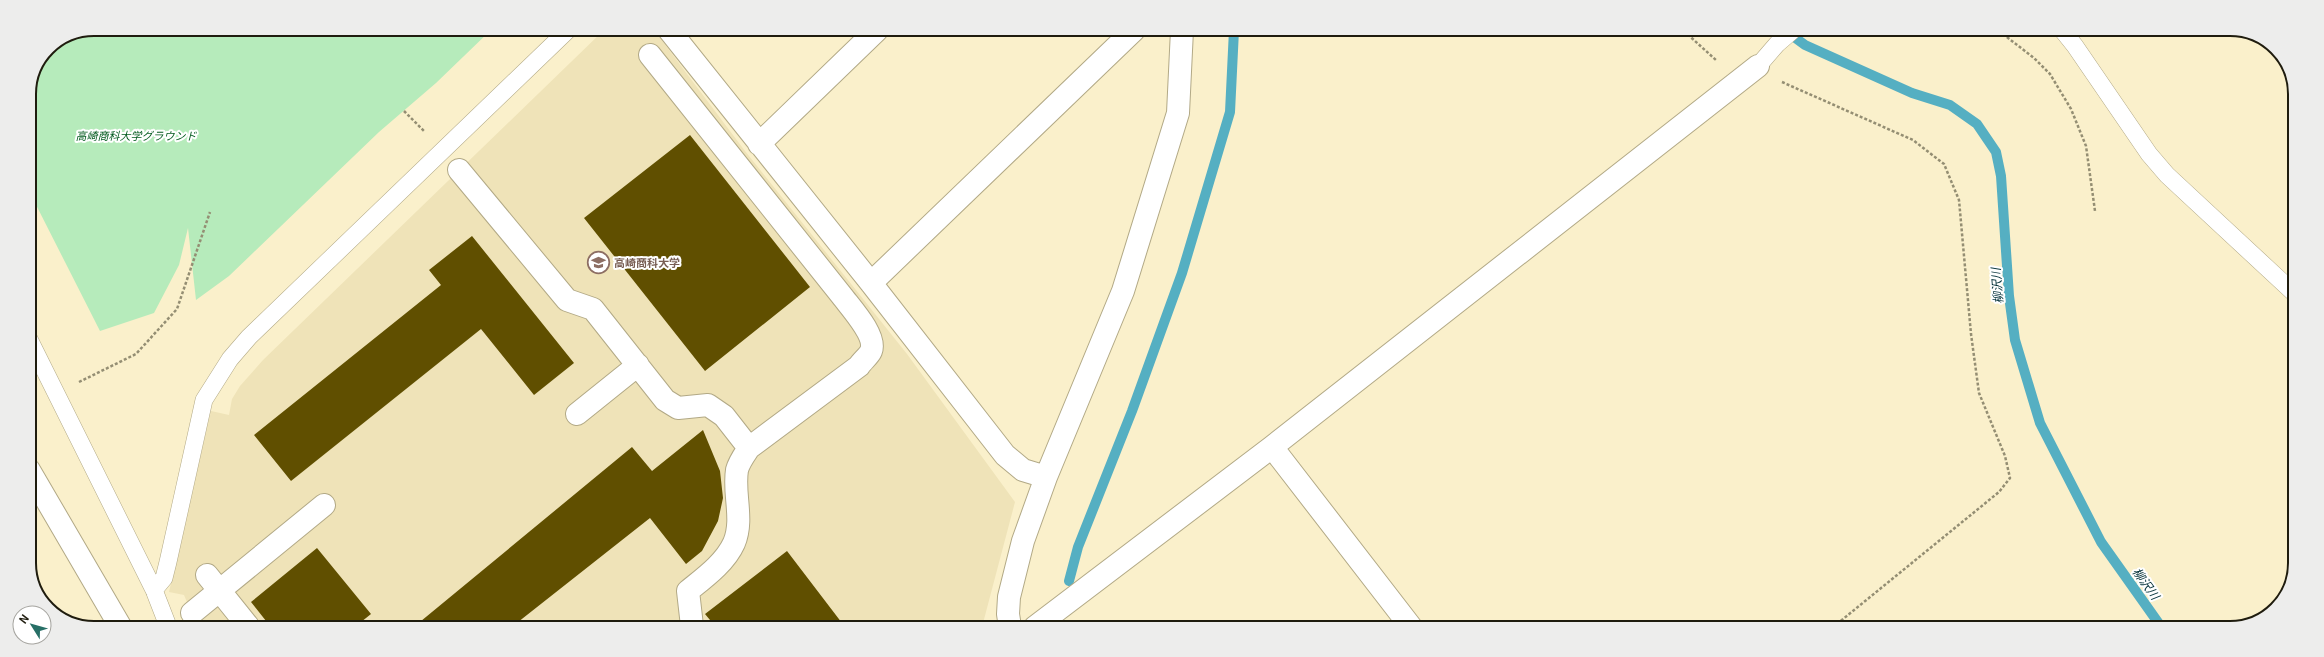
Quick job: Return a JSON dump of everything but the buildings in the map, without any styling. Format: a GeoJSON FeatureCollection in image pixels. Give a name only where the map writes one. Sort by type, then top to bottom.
{"type":"FeatureCollection","features":[{"type":"Feature","properties":{"kind":"street"},"geometry":{"type":"LineString","coordinates":[[674,36],[871,283],[1005,455],[1023,470],[1046,477]]}},
{"type":"Feature","properties":{"kind":"street"},"geometry":{"type":"LineString","coordinates":[[759,144],[870,36]]}},
{"type":"Feature","properties":{"kind":"street"},"geometry":{"type":"LineString","coordinates":[[871,283],[1128,36]]}},
{"type":"Feature","properties":{"kind":"street"},"geometry":{"type":"LineString","coordinates":[[1009,621],[1009,597],[1023,541],[1046,477],[1123,291],[1178,113],[1182,36]]}},
{"type":"Feature","properties":{"kind":"street"},"geometry":{"type":"LineString","coordinates":[[650,55],[842,296],[868,331],[873,342],[871,352],[859,366],[749,448],[737,470],[739,526],[734,543],[721,562],[688,591],[691,621]]}},
{"type":"Feature","properties":{"kind":"street"},"geometry":{"type":"LineString","coordinates":[[1043,621],[1272,448],[1738,80],[1758,66]]}},
{"type":"Feature","properties":{"kind":"street"},"geometry":{"type":"LineString","coordinates":[[459,170],[567,300],[593,309],[665,400],[678,408],[708,405],[724,416],[749,448]]}},
{"type":"Feature","properties":{"kind":"street"},"geometry":{"type":"LineString","coordinates":[[577,414],[638,365]]}},
{"type":"Feature","properties":{"kind":"street"},"geometry":{"type":"LineString","coordinates":[[1272,448],[1407,621]]}},
{"type":"Feature","properties":{"kind":"street"},"geometry":{"type":"LineString","coordinates":[[36,482],[117,621]]}},
{"type":"Feature","properties":{"kind":"street"},"geometry":{"type":"LineString","coordinates":[[188,620],[213,583],[324,505]]}},
{"type":"Feature","properties":{"kind":"street"},"geometry":{"type":"LineString","coordinates":[[213,583],[244,621]]}},
{"type":"Feature","properties":{"kind":"lane"},"geometry":{"type":"LineString","coordinates":[[154,590],[164,578],[204,400],[230,359],[261,326],[563,36]]}},
{"type":"Feature","properties":{"kind":"lane"},"geometry":{"type":"LineString","coordinates":[[1758,66],[1776,44],[1786,36]]}},
{"type":"Feature","properties":{"kind":"lane"},"geometry":{"type":"LineString","coordinates":[[2067,36],[2149,154],[2167,175],[2288,287]]}},
{"type":"Feature","properties":{"kind":"lane"},"geometry":{"type":"LineString","coordinates":[[36,354],[154,590],[166,621]]}},
{"type":"Feature","properties":{"kind":"path"},"geometry":{"type":"LineString","coordinates":[[1690,36],[1738,80]]}},
{"type":"Feature","properties":{"kind":"path"},"geometry":{"type":"LineString","coordinates":[[2005,36],[2034,58],[2050,74],[2071,109],[2086,146],[2095,211]]}},
{"type":"Feature","properties":{"kind":"path"},"geometry":{"type":"LineString","coordinates":[[1758,66],[1778,80],[1913,140],[1944,164],[1959,200],[1971,334],[1980,392],[2005,456],[2010,478],[1999,492],[1841,621]]}},
{"type":"Feature","properties":{"kind":"path"},"geometry":{"type":"LineString","coordinates":[[55,393],[136,354],[177,309],[210,212]]}},
{"type":"Feature","properties":{"kind":"shaded area","name":"高崎商科大学"},"geometry":{"type":"Polygon","coordinates":[[[598,36],[659,36],[745,151],[907,354],[1015,502],[984,621],[195,621],[184,595],[169,592],[211,411],[229,415],[232,399],[240,386],[263,360],[598,36]]]}},
{"type":"Feature","properties":{"kind":"green space","name":"高崎商科大学グラウンド"},"geometry":{"type":"Polygon","coordinates":[[[94,36],[485,36],[436,83],[379,132],[229,276],[196,300],[188,228],[179,265],[154,313],[100,331],[36,205],[37,83],[40,72],[46,62],[53,53],[62,46],[72,40],[94,36]]]}},
{"type":"Feature","properties":{"kind":"waterway"},"geometry":{"type":"LineString","coordinates":[[1069,581],[1078,547],[1132,411],[1182,273],[1230,112],[1234,36]]}},
{"type":"Feature","properties":{"kind":"waterway","name":"柳沢川"},"geometry":{"type":"LineString","coordinates":[[1793,36],[1805,45],[1912,93],[1950,105],[1977,124],[1996,152],[2001,176],[2009,296],[2015,340],[2040,423],[2101,542],[2157,621]]}},
{"type":"Feature","properties":{"kind":"place","name":"高崎商科大学"},"geometry":{"type":"Point","coordinates":[599,262]}}]}
